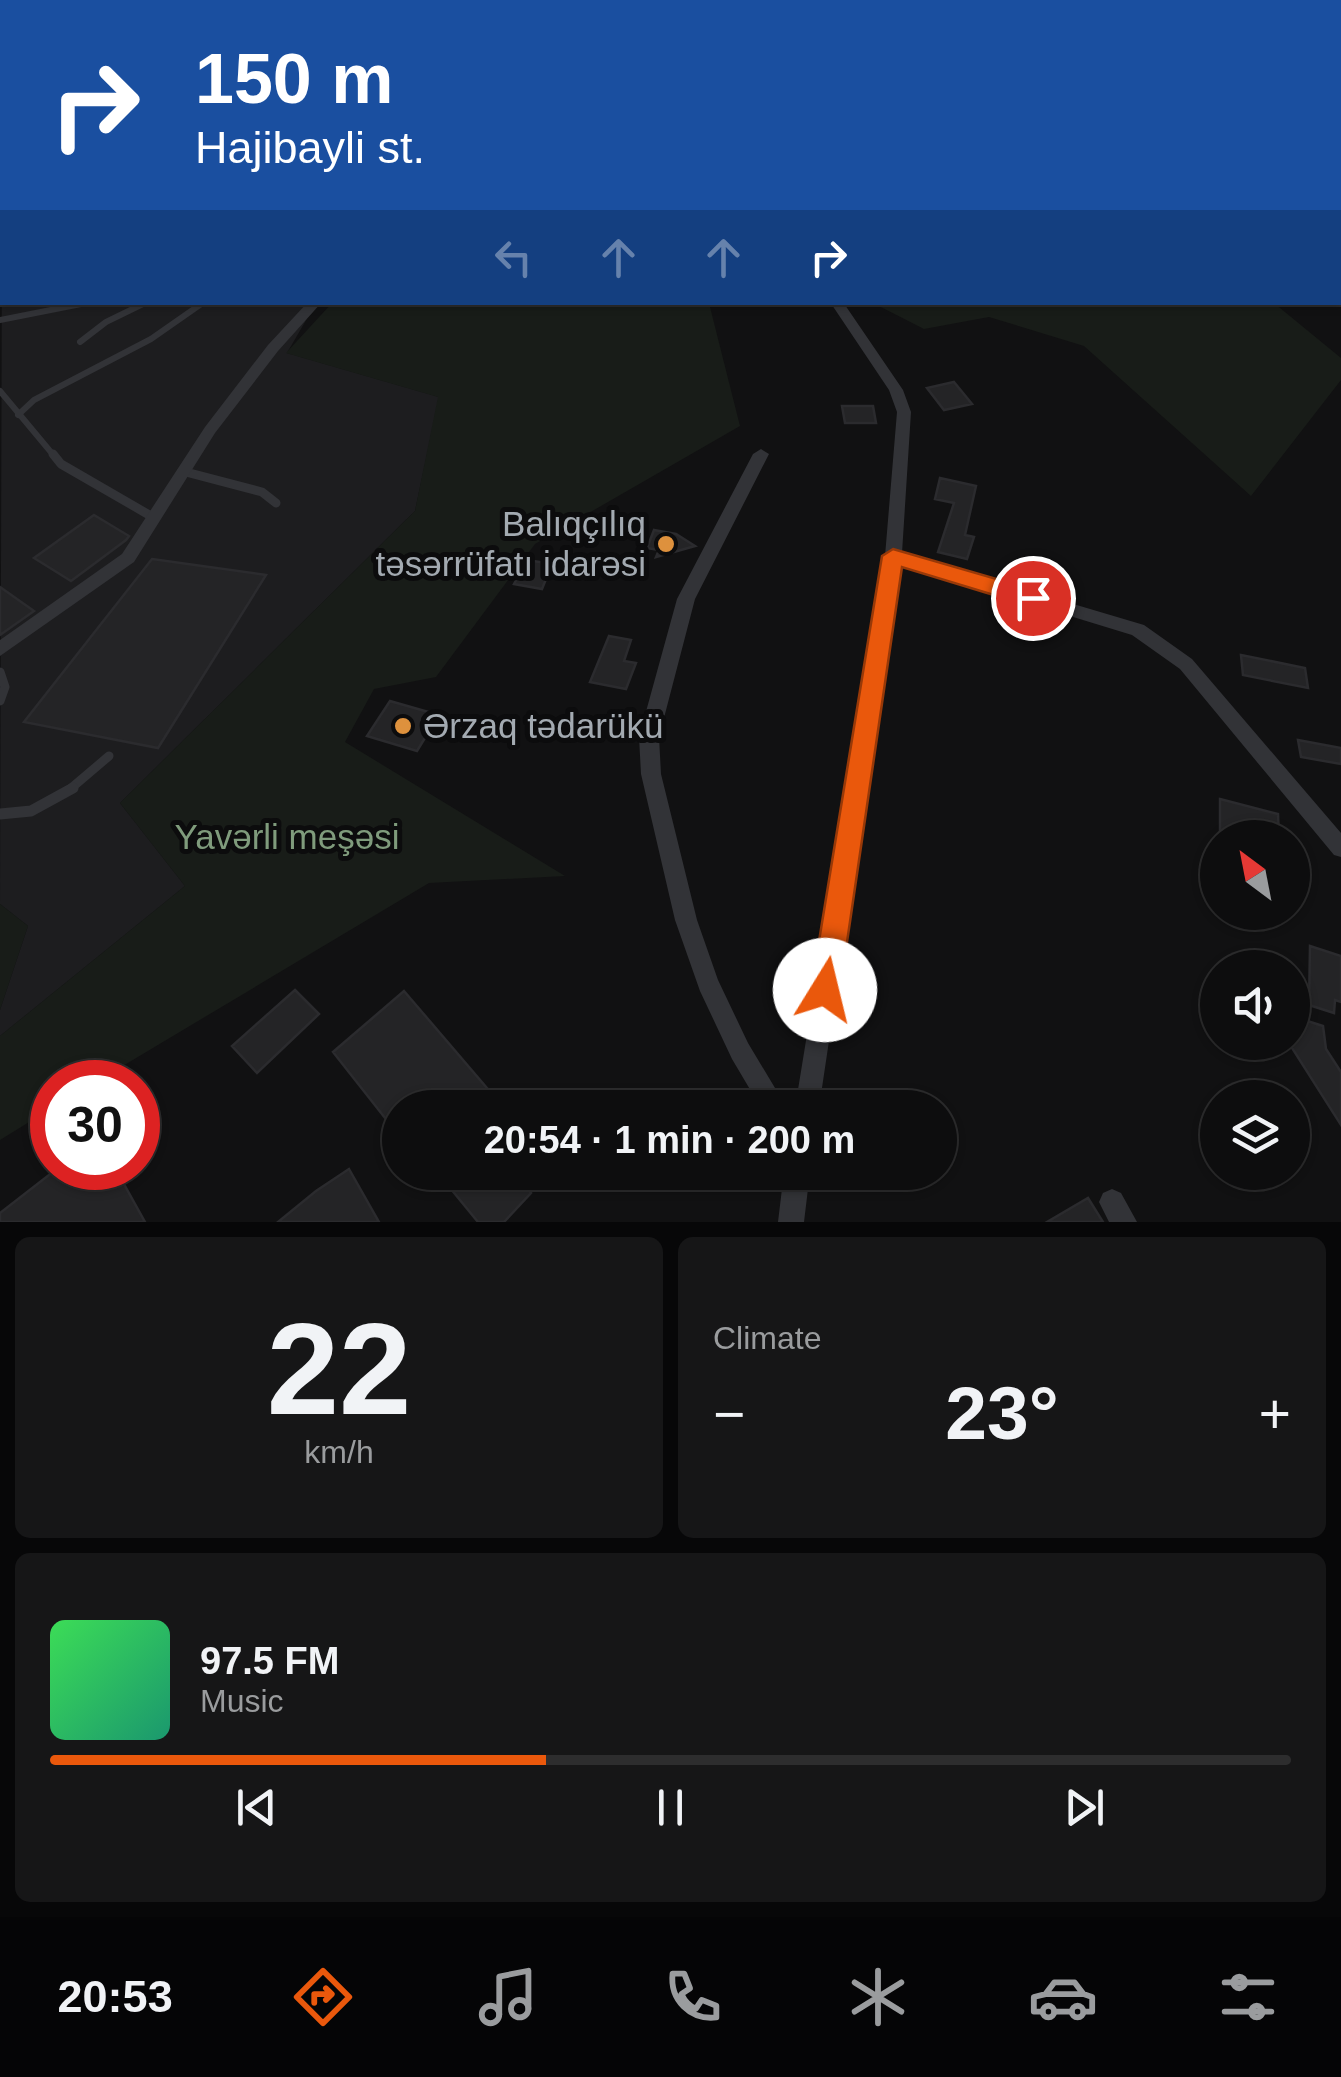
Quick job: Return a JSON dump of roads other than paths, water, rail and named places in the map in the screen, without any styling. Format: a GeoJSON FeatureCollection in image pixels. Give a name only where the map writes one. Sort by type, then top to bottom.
{"type":"FeatureCollection","features":[{"type":"Feature","properties":{"kind":"street"},"geometry":{"type":"LineString","coordinates":[[0,649],[128,558],[144,538],[151,516],[182,471],[273,348],[313,305]]}},
{"type":"Feature","properties":{"kind":"street"},"geometry":{"type":"LineString","coordinates":[[810,1090],[893,556],[904,412],[896,390],[838,305]]}},
{"type":"Feature","properties":{"kind":"street"},"geometry":{"type":"LineString","coordinates":[[761,454],[686,599],[649,737],[651,774],[686,920],[708,983],[740,1051],[764,1090]]}},
{"type":"Feature","properties":{"kind":"street"},"geometry":{"type":"LineString","coordinates":[[893,556],[1138,630],[1162,644],[1186,664],[1341,848]]}},
{"type":"Feature","properties":{"kind":"street"},"geometry":{"type":"LineString","coordinates":[[791,1222],[795,1190]]}},
{"type":"Feature","properties":{"kind":"lane"},"geometry":{"type":"LineString","coordinates":[[30,313],[50,305]]}},
{"type":"Feature","properties":{"kind":"lane"},"geometry":{"type":"LineString","coordinates":[[0,320],[13,312],[74,305]]}},
{"type":"Feature","properties":{"kind":"lane"},"geometry":{"type":"LineString","coordinates":[[80,342],[106,322],[141,305]]}},
{"type":"Feature","properties":{"kind":"lane"},"geometry":{"type":"LineString","coordinates":[[18,415],[34,400],[151,339],[200,305]]}},
{"type":"Feature","properties":{"kind":"lane"},"geometry":{"type":"LineString","coordinates":[[0,391],[60,464],[151,516]]}},
{"type":"Feature","properties":{"kind":"lane"},"geometry":{"type":"LineString","coordinates":[[182,471],[262,492],[276,503]]}},
{"type":"Feature","properties":{"kind":"lane"},"geometry":{"type":"LineString","coordinates":[[0,672],[5,686],[0,701]]}},
{"type":"Feature","properties":{"kind":"lane"},"geometry":{"type":"LineString","coordinates":[[0,814],[22,813],[46,804],[83,781],[109,756]]}},
{"type":"Feature","properties":{"kind":"place","name":"Balıqçılıq təsərrüfatı idarəsi"},"geometry":{"type":"Point","coordinates":[666,544]}},
{"type":"Feature","properties":{"kind":"place","name":"Ərzaq tədarükü"},"geometry":{"type":"Point","coordinates":[403,726]}},
{"type":"Feature","properties":{"kind":"park label","name":"Yavərli meşəsi"},"geometry":{"type":"Point","coordinates":[287,837]}}]}
